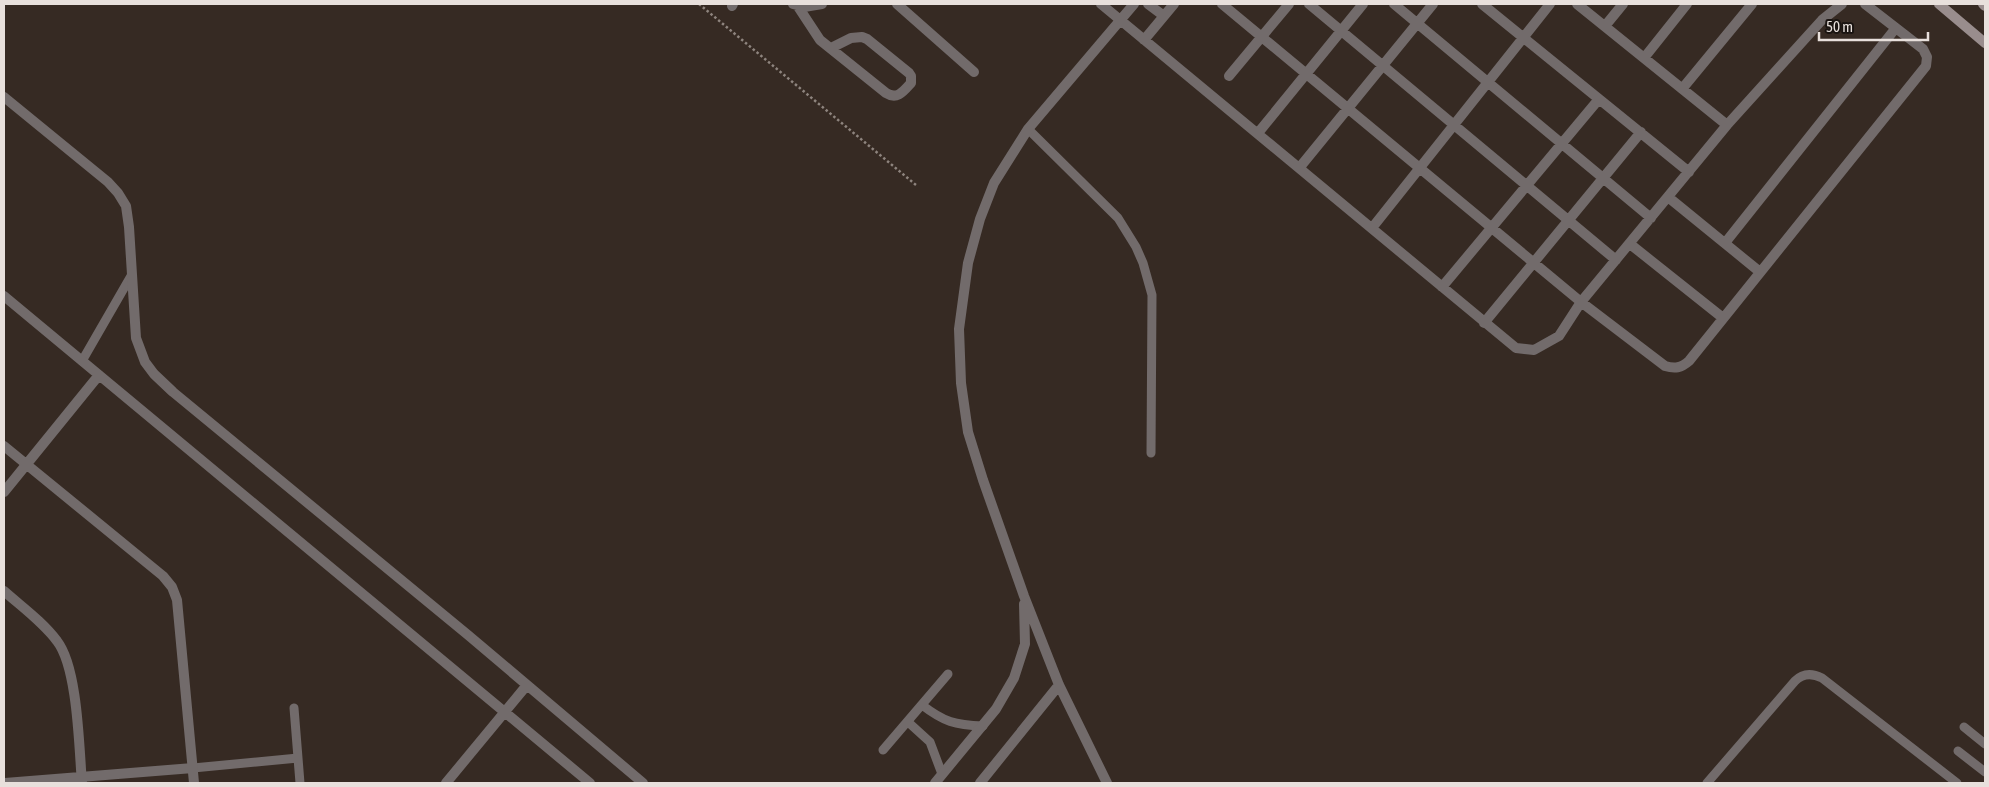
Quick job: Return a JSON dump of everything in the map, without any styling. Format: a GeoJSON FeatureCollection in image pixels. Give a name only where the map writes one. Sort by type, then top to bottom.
{"type":"FeatureCollection","features":[{"type":"Feature","properties":{"kind":"main road"},"geometry":{"type":"LineString","coordinates":[[1939,4],[1985,43]]}},
{"type":"Feature","properties":{"kind":"street"},"geometry":{"type":"LineString","coordinates":[[795,5],[812,6],[822,4]]}},
{"type":"Feature","properties":{"kind":"street"},"geometry":{"type":"LineString","coordinates":[[897,4],[974,72]]}},
{"type":"Feature","properties":{"kind":"street"},"geometry":{"type":"LineString","coordinates":[[1101,4],[1300,167],[1516,348],[1534,350],[1559,336],[1581,302],[1727,125],[1822,20],[1842,4]]}},
{"type":"Feature","properties":{"kind":"street"},"geometry":{"type":"LineString","coordinates":[[1107,783],[1059,685],[1024,596],[983,480],[968,432],[961,383],[959,329],[968,263],[980,219],[994,183],[1028,129],[1134,4]]}},
{"type":"Feature","properties":{"kind":"street"},"geometry":{"type":"LineString","coordinates":[[1148,4],[1164,16]]}},
{"type":"Feature","properties":{"kind":"street"},"geometry":{"type":"LineString","coordinates":[[1144,40],[1174,4]]}},
{"type":"Feature","properties":{"kind":"street"},"geometry":{"type":"LineString","coordinates":[[1222,4],[1581,302],[1665,366],[1671,368],[1684,365],[1689,361],[1926,66],[1927,57],[1923,49],[1864,4]]}},
{"type":"Feature","properties":{"kind":"street"},"geometry":{"type":"LineString","coordinates":[[1229,76],[1289,4]]}},
{"type":"Feature","properties":{"kind":"street"},"geometry":{"type":"LineString","coordinates":[[1309,4],[1616,260]]}},
{"type":"Feature","properties":{"kind":"street"},"geometry":{"type":"LineString","coordinates":[[1258,133],[1363,4]]}},
{"type":"Feature","properties":{"kind":"street"},"geometry":{"type":"LineString","coordinates":[[1394,4],[1651,218]]}},
{"type":"Feature","properties":{"kind":"street"},"geometry":{"type":"LineString","coordinates":[[1300,167],[1433,4]]}},
{"type":"Feature","properties":{"kind":"street"},"geometry":{"type":"LineString","coordinates":[[1482,4],[1689,172]]}},
{"type":"Feature","properties":{"kind":"street"},"geometry":{"type":"LineString","coordinates":[[1372,228],[1550,4]]}},
{"type":"Feature","properties":{"kind":"street"},"geometry":{"type":"LineString","coordinates":[[1576,4],[1727,125]]}},
{"type":"Feature","properties":{"kind":"street"},"geometry":{"type":"LineString","coordinates":[[1605,26],[1623,4]]}},
{"type":"Feature","properties":{"kind":"street"},"geometry":{"type":"LineString","coordinates":[[1644,58],[1687,4]]}},
{"type":"Feature","properties":{"kind":"street"},"geometry":{"type":"LineString","coordinates":[[1682,89],[1752,4]]}},
{"type":"Feature","properties":{"kind":"street"},"geometry":{"type":"LineString","coordinates":[[795,5],[820,40],[889,96],[900,95],[911,83],[909,72],[867,39],[856,37],[831,48]]}},
{"type":"Feature","properties":{"kind":"street"},"geometry":{"type":"LineString","coordinates":[[1725,244],[1895,29]]}},
{"type":"Feature","properties":{"kind":"street"},"geometry":{"type":"LineString","coordinates":[[4,97],[108,182],[126,206],[136,338],[145,362],[154,374],[188,405],[643,783]]}},
{"type":"Feature","properties":{"kind":"street"},"geometry":{"type":"LineString","coordinates":[[1442,287],[1599,98]]}},
{"type":"Feature","properties":{"kind":"street"},"geometry":{"type":"LineString","coordinates":[[1484,322],[1641,132]]}},
{"type":"Feature","properties":{"kind":"street"},"geometry":{"type":"LineString","coordinates":[[1668,197],[1760,272]]}},
{"type":"Feature","properties":{"kind":"street"},"geometry":{"type":"LineString","coordinates":[[1630,244],[1723,318]]}},
{"type":"Feature","properties":{"kind":"street"},"geometry":{"type":"LineString","coordinates":[[4,296],[590,783]]}},
{"type":"Feature","properties":{"kind":"street"},"geometry":{"type":"LineString","coordinates":[[4,492],[99,375]]}},
{"type":"Feature","properties":{"kind":"street"},"geometry":{"type":"LineString","coordinates":[[4,446],[163,576],[172,587],[177,600],[194,783]]}},
{"type":"Feature","properties":{"kind":"street"},"geometry":{"type":"LineString","coordinates":[[4,591],[46,628],[58,642],[67,659],[72,677],[82,780]]}},
{"type":"Feature","properties":{"kind":"street"},"geometry":{"type":"LineString","coordinates":[[935,783],[996,710],[1014,678],[1025,644],[1024,596]]}},
{"type":"Feature","properties":{"kind":"street"},"geometry":{"type":"LineString","coordinates":[[446,783],[527,685]]}},
{"type":"Feature","properties":{"kind":"street"},"geometry":{"type":"LineString","coordinates":[[980,783],[1059,685]]}},
{"type":"Feature","properties":{"kind":"street"},"geometry":{"type":"LineString","coordinates":[[5,783],[82,780],[193,768]]}},
{"type":"Feature","properties":{"kind":"lane"},"geometry":{"type":"LineString","coordinates":[[1028,129],[1118,218],[1136,247],[1143,263],[1152,295],[1152,452]]}},
{"type":"Feature","properties":{"kind":"lane"},"geometry":{"type":"LineString","coordinates":[[82,361],[132,276]]}},
{"type":"Feature","properties":{"kind":"lane"},"geometry":{"type":"LineString","coordinates":[[883,750],[948,674]]}},
{"type":"Feature","properties":{"kind":"lane"},"geometry":{"type":"LineString","coordinates":[[1707,783],[1795,681],[1799,677],[1810,674],[1822,678],[1957,783]]}},
{"type":"Feature","properties":{"kind":"lane"},"geometry":{"type":"LineString","coordinates":[[922,705],[937,717],[951,723],[983,726]]}},
{"type":"Feature","properties":{"kind":"lane"},"geometry":{"type":"LineString","coordinates":[[294,708],[300,783]]}},
{"type":"Feature","properties":{"kind":"lane"},"geometry":{"type":"LineString","coordinates":[[908,722],[930,742],[942,774]]}},
{"type":"Feature","properties":{"kind":"lane"},"geometry":{"type":"LineString","coordinates":[[1964,727],[1985,744]]}},
{"type":"Feature","properties":{"kind":"lane"},"geometry":{"type":"LineString","coordinates":[[1958,751],[1985,772]]}},
{"type":"Feature","properties":{"kind":"lane"},"geometry":{"type":"LineString","coordinates":[[193,768],[298,758]]}},
{"type":"Feature","properties":{"kind":"path"},"geometry":{"type":"LineString","coordinates":[[699,4],[916,185]]}}]}
